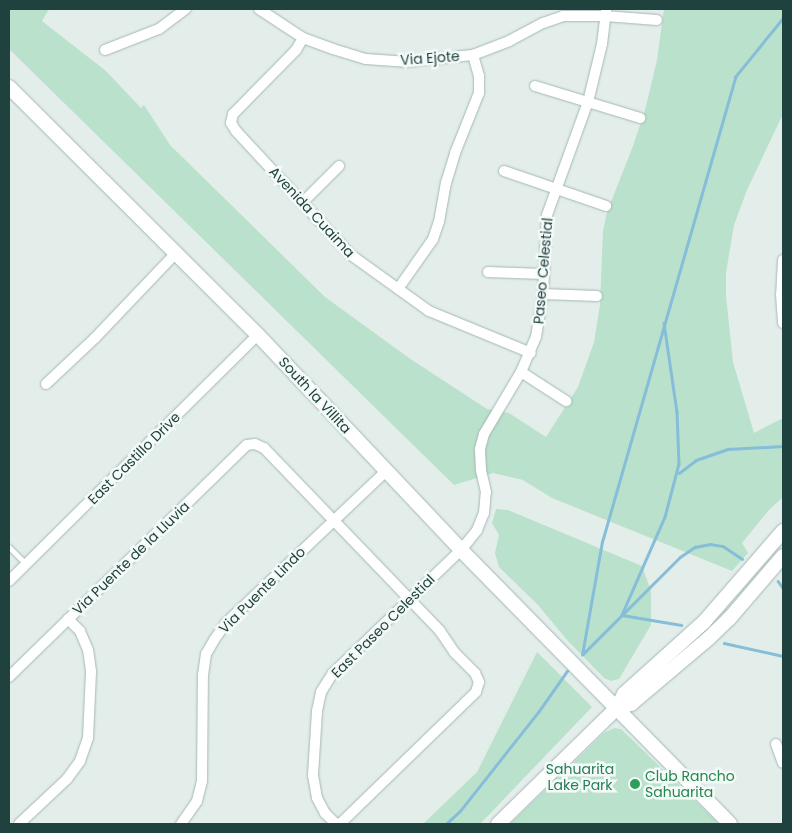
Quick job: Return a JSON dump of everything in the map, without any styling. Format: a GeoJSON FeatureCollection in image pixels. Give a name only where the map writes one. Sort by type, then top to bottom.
{"type":"FeatureCollection","features":[{"type":"Feature","properties":{"kind":"street"},"geometry":{"type":"LineString","coordinates":[[105,50],[159,29],[186,9]]}},
{"type":"Feature","properties":{"kind":"street","name":"Via Ejote"},"geometry":{"type":"LineString","coordinates":[[259,9],[303,38],[366,59],[405,62],[473,55],[509,41],[543,23],[562,16],[606,12],[657,20]]}},
{"type":"Feature","properties":{"kind":"street","name":"Paseo Celestial"},"geometry":{"type":"LineString","coordinates":[[461,550],[477,530],[484,512],[486,492],[481,470],[480,449],[484,434],[522,372],[536,337],[543,294],[547,215],[588,102],[602,44],[606,12]]}},
{"type":"Feature","properties":{"kind":"street","name":"Avenida Cuaima"},"geometry":{"type":"LineString","coordinates":[[303,38],[296,50],[233,114],[231,122],[236,131],[350,255],[429,311],[531,353]]}},
{"type":"Feature","properties":{"kind":"street"},"geometry":{"type":"LineString","coordinates":[[398,289],[433,240],[440,222],[448,176],[478,93],[479,76],[473,55]]}},
{"type":"Feature","properties":{"kind":"street"},"geometry":{"type":"LineString","coordinates":[[535,86],[640,118]]}},
{"type":"Feature","properties":{"kind":"street","name":"South la Villita"},"geometry":{"type":"LineString","coordinates":[[9,87],[177,252],[461,550],[730,824]]}},
{"type":"Feature","properties":{"kind":"street"},"geometry":{"type":"LineString","coordinates":[[303,202],[339,166]]}},
{"type":"Feature","properties":{"kind":"street"},"geometry":{"type":"LineString","coordinates":[[504,171],[606,206]]}},
{"type":"Feature","properties":{"kind":"street"},"geometry":{"type":"LineString","coordinates":[[46,384],[95,338],[177,252]]}},
{"type":"Feature","properties":{"kind":"street"},"geometry":{"type":"LineString","coordinates":[[783,260],[781,294],[783,323]]}},
{"type":"Feature","properties":{"kind":"street"},"geometry":{"type":"LineString","coordinates":[[488,272],[543,274]]}},
{"type":"Feature","properties":{"kind":"street"},"geometry":{"type":"LineString","coordinates":[[543,294],[597,296]]}},
{"type":"Feature","properties":{"kind":"street","name":"East Castillo Drive"},"geometry":{"type":"LineString","coordinates":[[9,581],[258,335]]}},
{"type":"Feature","properties":{"kind":"street"},"geometry":{"type":"LineString","coordinates":[[522,372],[566,401]]}},
{"type":"Feature","properties":{"kind":"street","name":"Via Puente de la Lluvia"},"geometry":{"type":"LineString","coordinates":[[9,677],[247,445],[256,444],[264,448],[334,520]]}},
{"type":"Feature","properties":{"kind":"street","name":"Via Puente Lindo"},"geometry":{"type":"LineString","coordinates":[[181,824],[197,801],[202,781],[203,675],[206,654],[226,623],[386,471]]}},
{"type":"Feature","properties":{"kind":"street"},"geometry":{"type":"LineString","coordinates":[[334,520],[440,631],[454,652],[475,673],[479,682],[476,692],[340,824]]}},
{"type":"Feature","properties":{"kind":"street"},"geometry":{"type":"LineString","coordinates":[[498,824],[617,708],[624,694],[725,601],[783,531]]}},
{"type":"Feature","properties":{"kind":"street","name":"East Paseo Celestial"},"geometry":{"type":"LineString","coordinates":[[336,824],[325,812],[317,798],[314,776],[317,711],[321,692],[333,673],[461,550]]}},
{"type":"Feature","properties":{"kind":"street"},"geometry":{"type":"LineString","coordinates":[[617,708],[631,704],[709,638],[729,619],[783,556]]}},
{"type":"Feature","properties":{"kind":"street"},"geometry":{"type":"LineString","coordinates":[[19,824],[67,779],[80,761],[88,738],[91,670],[88,650],[80,632],[68,619]]}},
{"type":"Feature","properties":{"kind":"street"},"geometry":{"type":"LineString","coordinates":[[776,744],[783,763]]}},
{"type":"Feature","properties":{"kind":"lane"},"geometry":{"type":"LineString","coordinates":[[9,547],[26,564]]}},
{"type":"Feature","properties":{"kind":"green space"},"geometry":{"type":"Polygon","coordinates":[[[9,9],[49,9],[42,21],[106,71],[141,108],[144,105],[170,145],[325,297],[409,358],[487,409],[509,413],[546,437],[578,387],[594,342],[600,305],[603,231],[607,212],[645,110],[657,60],[664,9],[783,9],[783,114],[747,190],[734,225],[726,273],[726,296],[733,362],[754,433],[783,418],[783,497],[769,510],[742,543],[748,553],[732,571],[552,498],[523,480],[493,473],[454,485],[9,49],[9,9]]]}},
{"type":"Feature","properties":{"kind":"green space"},"geometry":{"type":"Polygon","coordinates":[[[496,509],[508,510],[642,566],[651,591],[651,625],[619,679],[611,681],[604,678],[567,640],[538,605],[499,567],[495,553],[499,535],[492,523],[496,509]]]}},
{"type":"Feature","properties":{"kind":"green space"},"geometry":{"type":"Polygon","coordinates":[[[537,652],[592,707],[480,824],[423,824],[477,772],[537,652]]]}},
{"type":"Feature","properties":{"kind":"green space","name":"Club Rancho Sahuarita"},"geometry":{"type":"Polygon","coordinates":[[[614,728],[621,729],[719,824],[510,824],[604,733],[614,728]]]}},
{"type":"Feature","properties":{"kind":"waterway"},"geometry":{"type":"LineString","coordinates":[[582,655],[602,542],[735,77],[783,18]]}},
{"type":"Feature","properties":{"kind":"waterway"},"geometry":{"type":"LineString","coordinates":[[664,323],[677,412],[679,464],[665,517],[622,615],[681,625]]}},
{"type":"Feature","properties":{"kind":"waterway"},"geometry":{"type":"LineString","coordinates":[[679,473],[696,460],[728,449],[783,446]]}},
{"type":"Feature","properties":{"kind":"waterway"},"geometry":{"type":"LineString","coordinates":[[583,654],[680,557],[695,547],[710,544],[723,546],[742,559]]}},
{"type":"Feature","properties":{"kind":"waterway"},"geometry":{"type":"LineString","coordinates":[[778,581],[783,588]]}},
{"type":"Feature","properties":{"kind":"waterway"},"geometry":{"type":"LineString","coordinates":[[724,643],[783,656]]}},
{"type":"Feature","properties":{"kind":"waterway"},"geometry":{"type":"LineString","coordinates":[[446,824],[460,811],[539,711],[567,671]]}},
{"type":"Feature","properties":{"kind":"place","name":"Club Rancho Sahuarita"},"geometry":{"type":"Point","coordinates":[635,784]}},
{"type":"Feature","properties":{"kind":"park label","name":"Sahuarita Lake Park"},"geometry":{"type":"Point","coordinates":[580,778]}}]}
